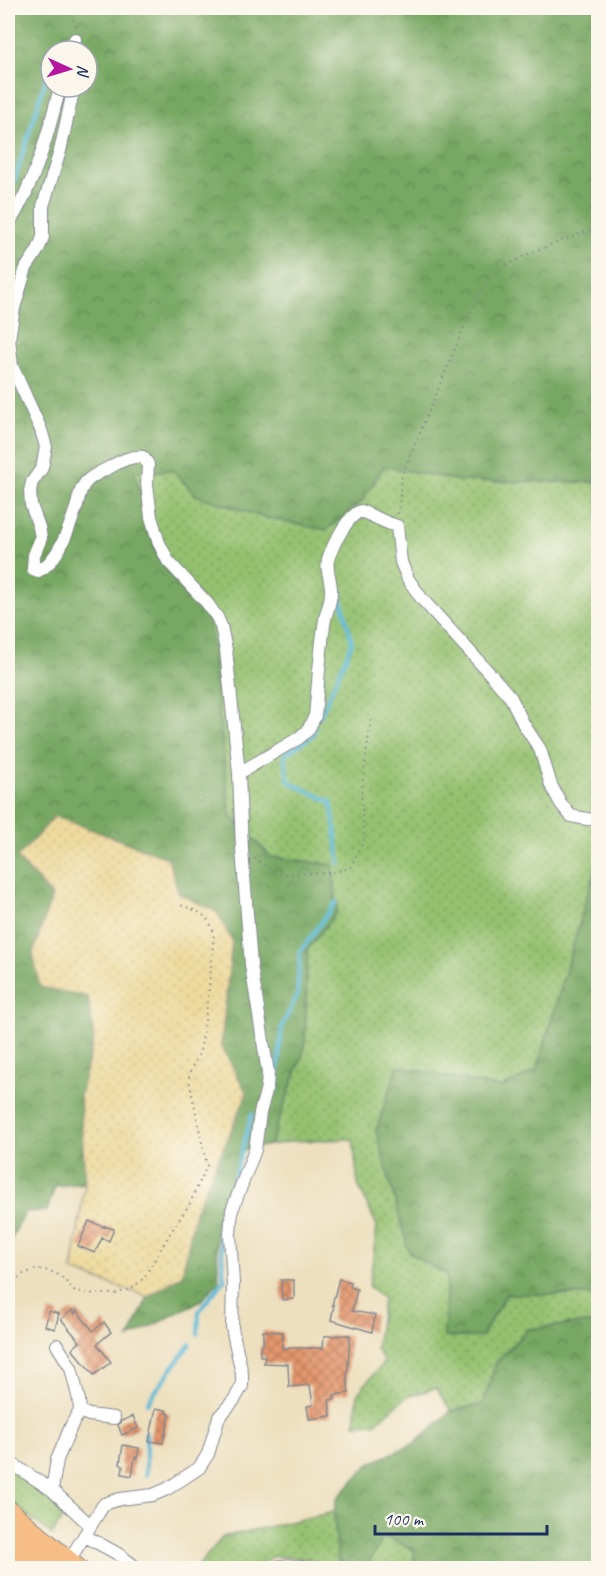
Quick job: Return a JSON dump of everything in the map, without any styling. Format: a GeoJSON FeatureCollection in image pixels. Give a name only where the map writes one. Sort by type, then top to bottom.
{"type":"FeatureCollection","features":[{"type":"Feature","properties":{"kind":"highway"},"geometry":{"type":"LineString","coordinates":[[8,1509],[75,1561]]}},
{"type":"Feature","properties":{"kind":"highway"},"geometry":{"type":"LineString","coordinates":[[8,1529],[51,1569]]}},
{"type":"Feature","properties":{"kind":"highway"},"geometry":{"type":"LineString","coordinates":[[8,1551],[27,1569]]}},
{"type":"Feature","properties":{"kind":"street"},"geometry":{"type":"LineString","coordinates":[[8,225],[34,172],[57,99]]}},
{"type":"Feature","properties":{"kind":"street"},"geometry":{"type":"LineString","coordinates":[[71,99],[60,151],[43,206],[43,237],[38,250],[26,268],[14,308],[9,339],[12,366],[41,430],[46,447],[42,468],[32,482],[30,490],[41,538],[34,555],[33,569],[38,572],[52,561],[70,526],[82,488],[89,480],[122,460],[137,456],[143,457],[148,464],[147,484],[151,517],[159,543],[168,561],[207,603],[221,626],[226,650],[239,773],[242,850],[251,965],[268,1073],[255,1150],[232,1210],[232,1328],[242,1374],[242,1386],[234,1400],[219,1417],[208,1454],[199,1467],[167,1489],[153,1495],[120,1499],[104,1504],[88,1530],[75,1561]]}},
{"type":"Feature","properties":{"kind":"street"},"geometry":{"type":"LineString","coordinates":[[239,773],[298,738],[308,730],[315,716],[332,585],[328,573],[328,557],[342,531],[355,513],[360,511],[388,524],[398,526],[401,562],[408,579],[422,599],[511,699],[540,749],[550,785],[561,804],[571,816],[598,820]]}},
{"type":"Feature","properties":{"kind":"street"},"geometry":{"type":"LineString","coordinates":[[52,1490],[57,1460],[80,1411],[71,1368],[57,1345]]}},
{"type":"Feature","properties":{"kind":"street"},"geometry":{"type":"LineString","coordinates":[[80,1411],[89,1415],[114,1418]]}},
{"type":"Feature","properties":{"kind":"street"},"geometry":{"type":"LineString","coordinates":[[8,1461],[52,1490],[88,1530],[136,1569]]}},
{"type":"Feature","properties":{"kind":"street"},"geometry":{"type":"LineString","coordinates":[[272,1569],[295,1565],[307,1569]]}},
{"type":"Feature","properties":{"kind":"path"},"geometry":{"type":"LineString","coordinates":[[69,8],[76,27],[76,39]]}},
{"type":"Feature","properties":{"kind":"path"},"geometry":{"type":"LineString","coordinates":[[398,526],[402,475],[478,294],[490,278],[505,267],[539,250],[598,227]]}},
{"type":"Feature","properties":{"kind":"path"},"geometry":{"type":"LineString","coordinates":[[242,850],[278,874],[330,873],[350,868],[364,840],[361,794],[371,720]]}},
{"type":"Feature","properties":{"kind":"path"},"geometry":{"type":"LineString","coordinates":[[8,1293],[21,1275],[36,1269],[50,1271],[61,1276],[74,1292],[115,1294],[131,1289],[144,1278],[189,1205],[207,1166],[189,1080],[189,1070],[201,1050],[207,1013],[214,934],[212,923],[202,913],[177,904]]}},
{"type":"Feature","properties":{"kind":"green space"},"geometry":{"type":"Polygon","coordinates":[[[8,8],[598,8],[598,482],[461,481],[384,466],[362,501],[326,530],[262,517],[196,495],[173,470],[134,472],[158,558],[209,621],[230,815],[271,857],[333,865],[337,911],[307,950],[305,1047],[270,1145],[243,1150],[216,1228],[219,1281],[202,1300],[129,1338],[148,1297],[182,1275],[195,1212],[247,1094],[221,1045],[232,941],[217,912],[179,894],[168,858],[56,817],[17,858],[52,896],[33,953],[88,997],[94,1038],[80,1096],[85,1183],[55,1186],[47,1211],[26,1212],[12,1237],[8,1321],[8,8]]]}},
{"type":"Feature","properties":{"kind":"green space"},"geometry":{"type":"Polygon","coordinates":[[[384,466],[461,481],[598,482],[598,862],[537,1070],[501,1088],[398,1066],[409,1252],[447,1275],[481,1337],[506,1294],[598,1295],[598,1322],[528,1329],[496,1363],[484,1404],[451,1411],[436,1388],[406,1397],[376,1423],[355,1424],[358,1393],[384,1362],[376,1349],[383,1299],[369,1287],[377,1226],[358,1185],[353,1139],[294,1141],[270,1145],[305,1047],[307,950],[337,911],[333,865],[271,857],[230,815],[209,621],[158,558],[134,472],[173,470],[196,495],[362,501],[384,466]]]}},
{"type":"Feature","properties":{"kind":"green space"},"geometry":{"type":"Polygon","coordinates":[[[598,862],[598,1295],[506,1294],[481,1337],[444,1337],[447,1275],[409,1252],[376,1130],[398,1066],[501,1088],[537,1070],[598,862]]]}},
{"type":"Feature","properties":{"kind":"green space"},"geometry":{"type":"Polygon","coordinates":[[[598,1322],[598,1568],[412,1568],[415,1550],[384,1536],[366,1568],[357,1568],[338,1561],[334,1512],[337,1498],[369,1464],[415,1443],[451,1411],[483,1404],[496,1363],[528,1329],[598,1322]]]}},
{"type":"Feature","properties":{"kind":"green space"},"geometry":{"type":"Polygon","coordinates":[[[8,1469],[52,1498],[62,1519],[52,1535],[8,1500],[8,1469]]]}},
{"type":"Feature","properties":{"kind":"green space"},"geometry":{"type":"Polygon","coordinates":[[[334,1512],[338,1561],[357,1568],[327,1568],[313,1560],[274,1556],[255,1568],[196,1568],[223,1537],[334,1512]]]}},
{"type":"Feature","properties":{"kind":"green space"},"geometry":{"type":"Polygon","coordinates":[[[383,1536],[416,1550],[412,1568],[366,1568],[383,1536]]]}},
{"type":"Feature","properties":{"kind":"sand"},"geometry":{"type":"Polygon","coordinates":[[[55,816],[168,858],[179,894],[217,912],[232,941],[221,1045],[247,1094],[195,1212],[182,1275],[148,1297],[72,1271],[85,1183],[80,1096],[94,1038],[88,997],[40,987],[33,953],[52,896],[17,858],[55,816]]]}},
{"type":"Feature","properties":{"kind":"building"},"geometry":{"type":"Polygon","coordinates":[[[89,1221],[114,1229],[109,1241],[102,1238],[95,1253],[78,1246],[89,1221]]]}},
{"type":"Feature","properties":{"kind":"building"},"geometry":{"type":"Polygon","coordinates":[[[339,1279],[351,1282],[350,1287],[357,1289],[352,1311],[375,1315],[372,1332],[331,1320],[334,1305],[332,1305],[339,1279]]]}},
{"type":"Feature","properties":{"kind":"building"},"geometry":{"type":"Polygon","coordinates":[[[281,1280],[294,1280],[294,1299],[282,1300],[281,1280]]]}},
{"type":"Feature","properties":{"kind":"building"},"geometry":{"type":"Polygon","coordinates":[[[72,1310],[75,1314],[77,1311],[93,1331],[104,1322],[111,1332],[97,1344],[111,1362],[94,1375],[72,1349],[80,1342],[61,1319],[72,1310]]]}},
{"type":"Feature","properties":{"kind":"building"},"geometry":{"type":"Polygon","coordinates":[[[49,1311],[59,1314],[55,1329],[45,1326],[49,1311]]]}},
{"type":"Feature","properties":{"kind":"building"},"geometry":{"type":"Polygon","coordinates":[[[263,1331],[283,1332],[282,1348],[323,1348],[324,1336],[350,1335],[347,1379],[349,1393],[334,1395],[335,1399],[329,1400],[331,1416],[309,1419],[307,1406],[313,1405],[310,1385],[289,1387],[288,1364],[264,1363],[265,1356],[260,1356],[263,1331]]]}},
{"type":"Feature","properties":{"kind":"building"},"geometry":{"type":"Polygon","coordinates":[[[156,1408],[166,1410],[166,1413],[170,1414],[163,1443],[149,1441],[156,1408]]]}},
{"type":"Feature","properties":{"kind":"building"},"geometry":{"type":"Polygon","coordinates":[[[133,1416],[138,1428],[122,1435],[118,1425],[121,1421],[133,1416]]]}},
{"type":"Feature","properties":{"kind":"building"},"geometry":{"type":"Polygon","coordinates":[[[123,1445],[139,1448],[132,1476],[122,1474],[123,1466],[120,1464],[123,1445]]]}},
{"type":"Feature","properties":{"kind":"waterway"},"geometry":{"type":"LineString","coordinates":[[8,202],[40,99]]}},
{"type":"Feature","properties":{"kind":"waterway"},"geometry":{"type":"LineString","coordinates":[[320,717],[352,643],[339,588]]}},
{"type":"Feature","properties":{"kind":"waterway"},"geometry":{"type":"LineString","coordinates":[[316,727],[312,736],[284,755],[289,782],[331,802],[340,864]]}},
{"type":"Feature","properties":{"kind":"waterway"},"geometry":{"type":"LineString","coordinates":[[276,1091],[282,1026],[297,996],[300,952],[336,902]]}},
{"type":"Feature","properties":{"kind":"waterway"},"geometry":{"type":"LineString","coordinates":[[198,1334],[199,1311],[224,1280],[220,1230],[252,1114]]}},
{"type":"Feature","properties":{"kind":"waterway"},"geometry":{"type":"LineString","coordinates":[[147,1403],[190,1344]]}},
{"type":"Feature","properties":{"kind":"waterway"},"geometry":{"type":"LineString","coordinates":[[146,1433],[146,1475]]}},
{"type":"Feature","properties":{"kind":"waterway"},"geometry":{"type":"LineString","coordinates":[[104,1516],[111,1507]]}}]}
